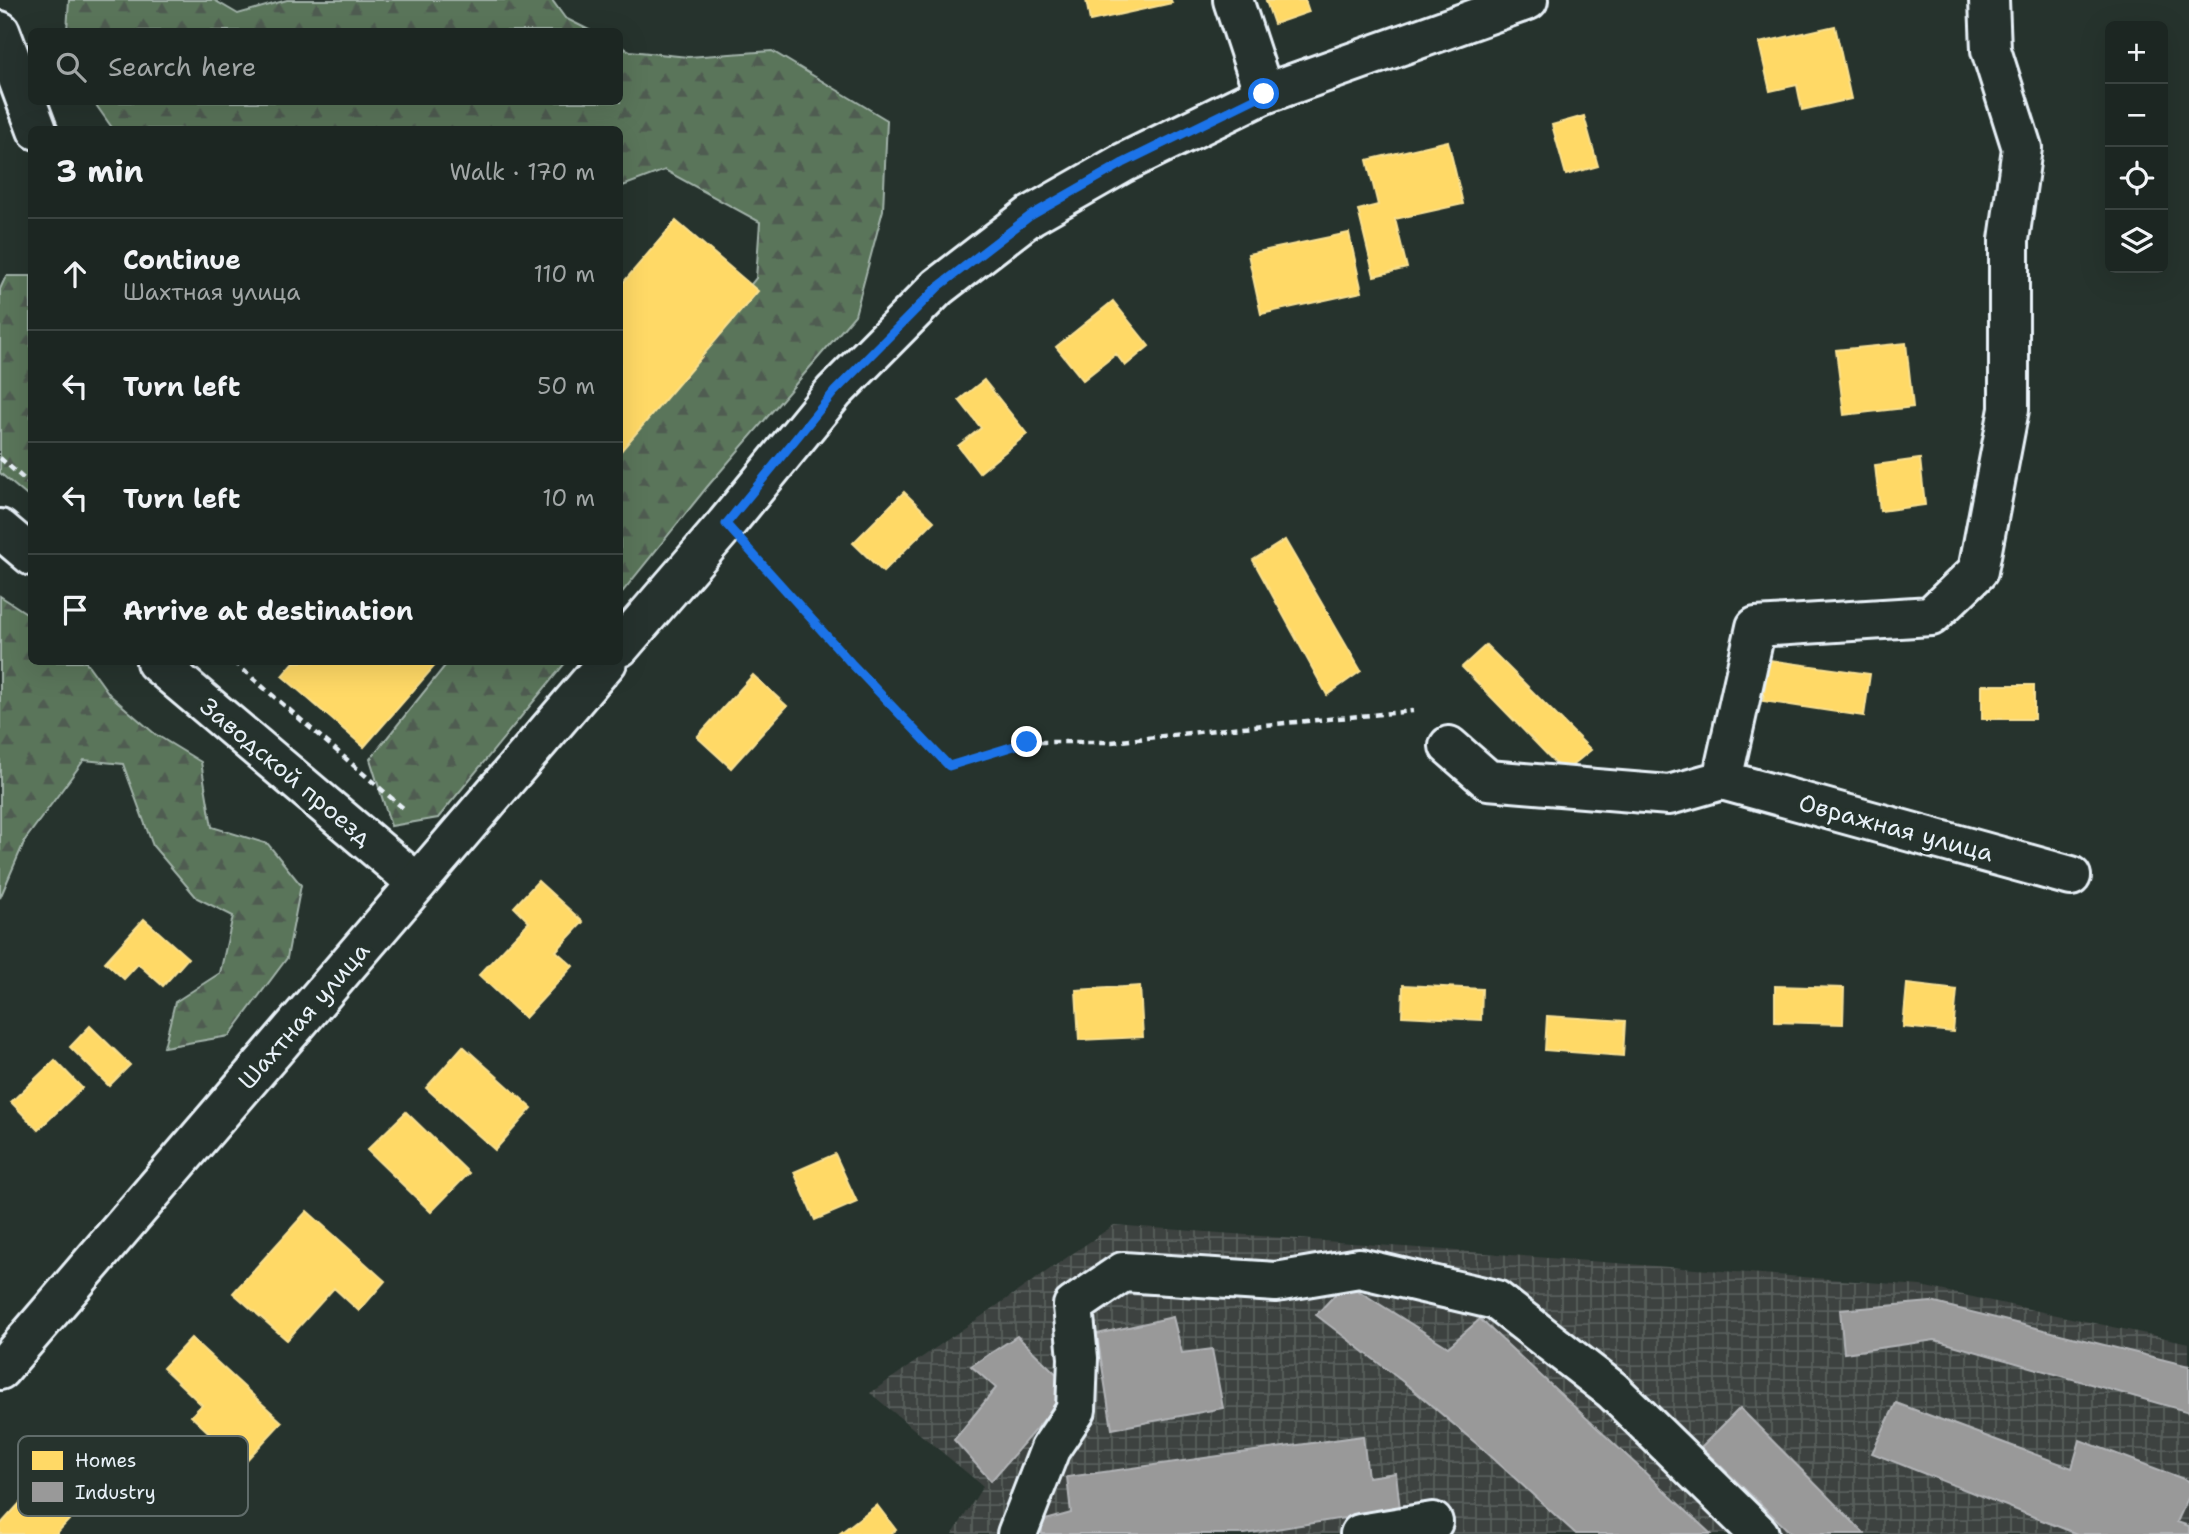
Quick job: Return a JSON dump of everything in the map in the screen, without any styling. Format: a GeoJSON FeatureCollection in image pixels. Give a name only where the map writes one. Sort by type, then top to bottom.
{"type":"FeatureCollection","features":[{"type":"Feature","properties":{"kind":"main road"},"geometry":{"type":"LineString","coordinates":[[1234,0],[1264,94]]}},
{"type":"Feature","properties":{"kind":"main road"},"geometry":{"type":"LineString","coordinates":[[623,644],[834,392],[938,287],[1030,216],[1123,163],[1264,94],[1528,0]]}},
{"type":"Feature","properties":{"kind":"main road"},"geometry":{"type":"LineString","coordinates":[[1449,747],[1488,780],[1669,795],[1722,780],[1756,627],[1931,616],[1978,571],[2009,409],[2009,240],[2022,148],[1991,50],[1989,0]]}},
{"type":"Feature","properties":{"kind":"main road"},"geometry":{"type":"LineString","coordinates":[[0,31],[36,126]]}},
{"type":"Feature","properties":{"kind":"main road"},"geometry":{"type":"LineString","coordinates":[[0,529],[28,553]]}},
{"type":"Feature","properties":{"kind":"main road","name":"Заводской проезд"},"geometry":{"type":"LineString","coordinates":[[160,665],[417,883]]}},
{"type":"Feature","properties":{"kind":"main road","name":"Шахтная улица"},"geometry":{"type":"LineString","coordinates":[[0,1370],[604,665]]}},
{"type":"Feature","properties":{"kind":"main road","name":"Овражная улица"},"geometry":{"type":"LineString","coordinates":[[1722,780],[2071,876]]}},
{"type":"Feature","properties":{"kind":"main road"},"geometry":{"type":"LineString","coordinates":[[1017,1534],[1050,1449],[1076,1410],[1077,1358],[1073,1306],[1123,1272],[1276,1282],[1359,1268],[1496,1300],[1612,1390],[1759,1534]]}},
{"type":"Feature","properties":{"kind":"main road"},"geometry":{"type":"LineString","coordinates":[[1360,1534],[1433,1522]]}},
{"type":"Feature","properties":{"kind":"path"},"geometry":{"type":"LineString","coordinates":[[0,458],[28,482]]}},
{"type":"Feature","properties":{"kind":"path"},"geometry":{"type":"LineString","coordinates":[[726,524],[851,663],[949,766],[1027,742],[1112,742],[1413,711]]}},
{"type":"Feature","properties":{"kind":"path"},"geometry":{"type":"LineString","coordinates":[[237,665],[403,808]]}},
{"type":"Feature","properties":{"kind":"shaded area"},"geometry":{"type":"Polygon","coordinates":[[[1114,1225],[1921,1286],[2189,1343],[2189,1534],[953,1534],[983,1486],[870,1393],[1114,1225]]]}},
{"type":"Feature","properties":{"kind":"green space"},"geometry":{"type":"Polygon","coordinates":[[[69,0],[214,0],[238,14],[287,0],[552,0],[565,18],[585,28],[67,28],[69,0]]]}},
{"type":"Feature","properties":{"kind":"green space"},"geometry":{"type":"Polygon","coordinates":[[[623,48],[630,51],[688,57],[772,51],[887,120],[883,210],[855,315],[707,487],[623,591],[623,444],[756,278],[760,222],[665,170],[623,186],[623,126],[111,126],[96,105],[623,105],[623,48]]]}},
{"type":"Feature","properties":{"kind":"green space"},"geometry":{"type":"Polygon","coordinates":[[[6,276],[28,276],[28,496],[0,473],[0,289],[6,276]]]}},
{"type":"Feature","properties":{"kind":"green space"},"geometry":{"type":"Polygon","coordinates":[[[0,596],[28,614],[28,665],[88,665],[110,695],[155,734],[201,762],[212,827],[268,844],[301,885],[287,958],[229,1036],[164,1047],[175,1002],[220,973],[233,916],[197,898],[153,846],[123,764],[84,760],[25,840],[0,898],[0,596]]]}},
{"type":"Feature","properties":{"kind":"green space"},"geometry":{"type":"Polygon","coordinates":[[[446,665],[564,665],[438,818],[391,826],[370,759],[446,665]]]}},
{"type":"Feature","properties":{"kind":"building: Homes"},"geometry":{"type":"Polygon","coordinates":[[[1086,0],[1171,0],[1172,3],[1090,21],[1086,0]]]}},
{"type":"Feature","properties":{"kind":"building: Homes"},"geometry":{"type":"Polygon","coordinates":[[[1305,0],[1309,12],[1274,24],[1266,1],[1305,0]]]}},
{"type":"Feature","properties":{"kind":"building: Homes"},"geometry":{"type":"Polygon","coordinates":[[[1835,26],[1851,99],[1802,110],[1797,85],[1770,91],[1759,43],[1835,26]]]}},
{"type":"Feature","properties":{"kind":"building: Homes"},"geometry":{"type":"Polygon","coordinates":[[[1584,116],[1598,166],[1566,175],[1552,125],[1584,116]]]}},
{"type":"Feature","properties":{"kind":"building: Homes"},"geometry":{"type":"Polygon","coordinates":[[[1448,141],[1463,204],[1395,219],[1407,268],[1374,276],[1358,210],[1378,205],[1367,160],[1448,141]]]}},
{"type":"Feature","properties":{"kind":"building: Homes"},"geometry":{"type":"Polygon","coordinates":[[[676,221],[758,291],[623,448],[623,283],[676,221]]]}},
{"type":"Feature","properties":{"kind":"building: Homes"},"geometry":{"type":"Polygon","coordinates":[[[1349,233],[1362,292],[1261,314],[1248,254],[1349,233]]]}},
{"type":"Feature","properties":{"kind":"building: Homes"},"geometry":{"type":"Polygon","coordinates":[[[1113,301],[1149,346],[1125,366],[1116,354],[1083,380],[1056,347],[1113,301]]]}},
{"type":"Feature","properties":{"kind":"building: Homes"},"geometry":{"type":"Polygon","coordinates":[[[1906,343],[1913,407],[1844,415],[1836,350],[1906,343]]]}},
{"type":"Feature","properties":{"kind":"building: Homes"},"geometry":{"type":"Polygon","coordinates":[[[984,380],[1027,434],[979,473],[958,446],[981,428],[959,400],[984,380]]]}},
{"type":"Feature","properties":{"kind":"building: Homes"},"geometry":{"type":"Polygon","coordinates":[[[1920,459],[1925,505],[1880,511],[1875,465],[1920,459]]]}},
{"type":"Feature","properties":{"kind":"building: Homes"},"geometry":{"type":"Polygon","coordinates":[[[904,492],[934,521],[883,572],[853,543],[904,492]]]}},
{"type":"Feature","properties":{"kind":"building: Homes"},"geometry":{"type":"Polygon","coordinates":[[[1285,540],[1361,671],[1327,695],[1253,560],[1285,540]]]}},
{"type":"Feature","properties":{"kind":"building: Homes"},"geometry":{"type":"Polygon","coordinates":[[[1486,645],[1591,750],[1564,772],[1462,667],[1486,645]]]}},
{"type":"Feature","properties":{"kind":"building: Homes"},"geometry":{"type":"Polygon","coordinates":[[[1769,660],[1870,674],[1864,716],[1763,701],[1769,660]]]}},
{"type":"Feature","properties":{"kind":"building: Homes"},"geometry":{"type":"Polygon","coordinates":[[[291,665],[435,665],[364,747],[282,676],[291,665]]]}},
{"type":"Feature","properties":{"kind":"building: Homes"},"geometry":{"type":"Polygon","coordinates":[[[753,675],[787,706],[731,768],[697,737],[753,675]]]}},
{"type":"Feature","properties":{"kind":"building: Homes"},"geometry":{"type":"Polygon","coordinates":[[[1982,685],[2034,685],[2034,719],[1982,719],[1982,685]]]}},
{"type":"Feature","properties":{"kind":"building: Homes"},"geometry":{"type":"Polygon","coordinates":[[[538,881],[583,922],[556,951],[573,966],[525,1018],[479,975],[529,922],[514,907],[538,881]]]}},
{"type":"Feature","properties":{"kind":"building: Homes"},"geometry":{"type":"Polygon","coordinates":[[[144,919],[188,958],[163,986],[138,964],[124,979],[105,962],[144,919]]]}},
{"type":"Feature","properties":{"kind":"building: Homes"},"geometry":{"type":"Polygon","coordinates":[[[1907,984],[1957,990],[1953,1032],[1903,1027],[1907,984]]]}},
{"type":"Feature","properties":{"kind":"building: Homes"},"geometry":{"type":"Polygon","coordinates":[[[1403,985],[1482,989],[1481,1020],[1402,1016],[1403,985]]]}},
{"type":"Feature","properties":{"kind":"building: Homes"},"geometry":{"type":"Polygon","coordinates":[[[1140,986],[1143,1037],[1079,1040],[1076,990],[1140,986]]]}},
{"type":"Feature","properties":{"kind":"building: Homes"},"geometry":{"type":"Polygon","coordinates":[[[1775,986],[1844,988],[1843,1024],[1775,1022],[1775,986]]]}},
{"type":"Feature","properties":{"kind":"building: Homes"},"geometry":{"type":"Polygon","coordinates":[[[1547,1016],[1625,1021],[1623,1056],[1545,1050],[1547,1016]]]}},
{"type":"Feature","properties":{"kind":"building: Homes"},"geometry":{"type":"Polygon","coordinates":[[[90,1026],[130,1065],[109,1086],[70,1047],[90,1026]]]}},
{"type":"Feature","properties":{"kind":"building: Homes"},"geometry":{"type":"Polygon","coordinates":[[[463,1046],[532,1108],[495,1150],[426,1088],[463,1046]]]}},
{"type":"Feature","properties":{"kind":"building: Homes"},"geometry":{"type":"Polygon","coordinates":[[[55,1060],[82,1088],[38,1130],[11,1102],[55,1060]]]}},
{"type":"Feature","properties":{"kind":"building: Homes"},"geometry":{"type":"Polygon","coordinates":[[[406,1112],[469,1173],[431,1212],[367,1150],[406,1112]]]}},
{"type":"Feature","properties":{"kind":"building: Homes"},"geometry":{"type":"Polygon","coordinates":[[[835,1154],[857,1202],[815,1220],[794,1172],[835,1154]]]}},
{"type":"Feature","properties":{"kind":"building: Homes"},"geometry":{"type":"Polygon","coordinates":[[[307,1211],[385,1281],[359,1311],[334,1288],[287,1340],[233,1293],[307,1211]]]}},
{"type":"Feature","properties":{"kind":"building: Homes"},"geometry":{"type":"Polygon","coordinates":[[[191,1338],[282,1422],[248,1459],[248,1436],[213,1436],[191,1416],[202,1405],[163,1368],[191,1338]]]}},
{"type":"Feature","properties":{"kind":"building: Homes"},"geometry":{"type":"Polygon","coordinates":[[[18,1505],[18,1516],[73,1516],[56,1534],[0,1534],[0,1525],[18,1505]]]}},
{"type":"Feature","properties":{"kind":"building: Homes"},"geometry":{"type":"Polygon","coordinates":[[[877,1505],[896,1530],[890,1534],[839,1534],[877,1505]]]}},
{"type":"Feature","properties":{"kind":"building: Industry"},"geometry":{"type":"Polygon","coordinates":[[[1346,1283],[1448,1347],[1480,1319],[1711,1534],[1576,1534],[1411,1388],[1316,1315],[1346,1283]]]}},
{"type":"Feature","properties":{"kind":"building: Industry"},"geometry":{"type":"Polygon","coordinates":[[[1931,1302],[2189,1366],[2189,1412],[1935,1340],[1844,1353],[1840,1310],[1931,1302]]]}},
{"type":"Feature","properties":{"kind":"building: Industry"},"geometry":{"type":"Polygon","coordinates":[[[1173,1317],[1182,1353],[1212,1349],[1223,1408],[1112,1429],[1097,1334],[1173,1317]]]}},
{"type":"Feature","properties":{"kind":"building: Industry"},"geometry":{"type":"Polygon","coordinates":[[[1017,1336],[1071,1388],[991,1481],[954,1440],[996,1388],[971,1366],[1017,1336]]]}},
{"type":"Feature","properties":{"kind":"building: Industry"},"geometry":{"type":"Polygon","coordinates":[[[1896,1403],[2072,1468],[2080,1440],[2189,1481],[2189,1496],[2177,1522],[2189,1526],[2189,1534],[2077,1534],[1872,1453],[1896,1403]]]}},
{"type":"Feature","properties":{"kind":"building: Industry"},"geometry":{"type":"Polygon","coordinates":[[[1740,1408],[1865,1534],[1792,1534],[1701,1447],[1740,1408]]]}},
{"type":"Feature","properties":{"kind":"building: Industry"},"geometry":{"type":"Polygon","coordinates":[[[1363,1436],[1368,1477],[1396,1473],[1400,1509],[1245,1534],[1042,1534],[1042,1521],[1071,1513],[1067,1477],[1363,1436]]]}},
{"type":"Feature","properties":{"kind":"route"},"geometry":{"type":"LineString","coordinates":[[1027,742],[949,766],[851,663],[726,524],[834,392],[938,287],[1030,216],[1123,163],[1264,94]]}}]}
